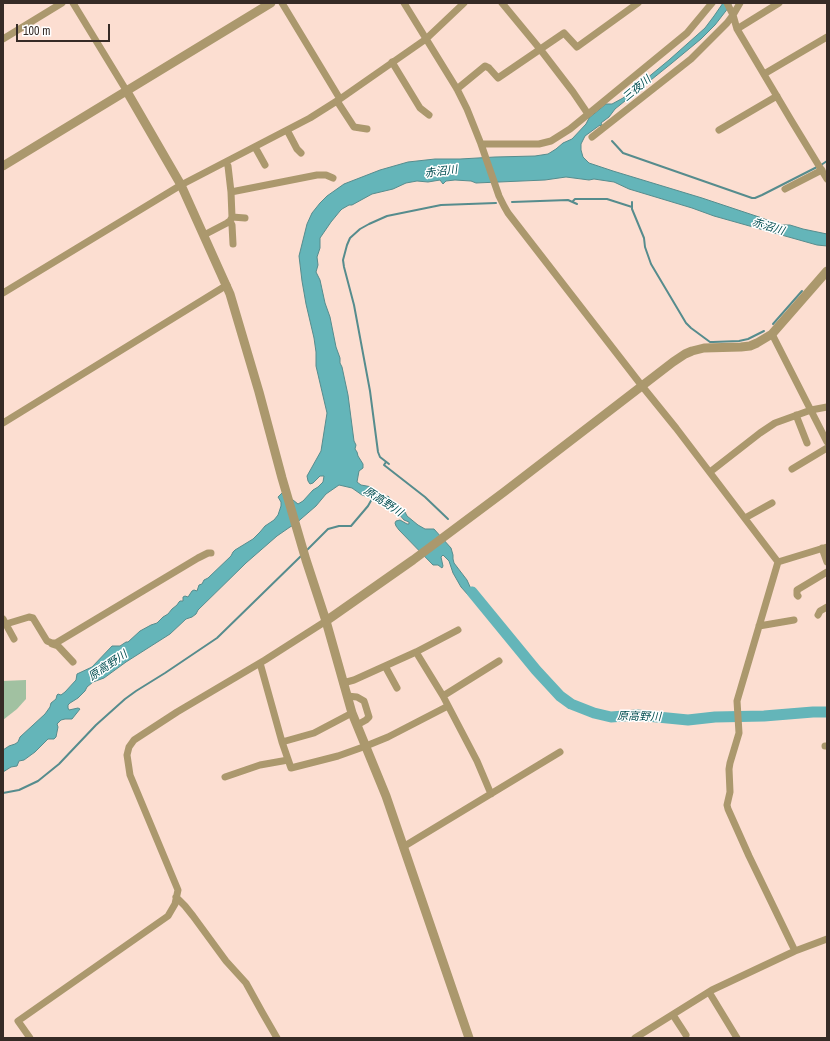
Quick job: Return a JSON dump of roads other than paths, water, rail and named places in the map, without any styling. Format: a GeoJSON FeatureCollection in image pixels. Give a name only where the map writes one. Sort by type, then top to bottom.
{"type":"FeatureCollection","features":[{"type":"Feature","properties":{"kind":"street"},"geometry":{"type":"LineString","coordinates":[[3,39],[62,3]]}},
{"type":"Feature","properties":{"kind":"street"},"geometry":{"type":"LineString","coordinates":[[73,3],[181,185],[227,285],[259,392],[282,478],[326,621],[352,713],[386,796],[469,1038]]}},
{"type":"Feature","properties":{"kind":"street"},"geometry":{"type":"LineString","coordinates":[[3,166],[126,90],[272,3]]}},
{"type":"Feature","properties":{"kind":"street"},"geometry":{"type":"LineString","coordinates":[[282,3],[354,127],[367,129]]}},
{"type":"Feature","properties":{"kind":"street"},"geometry":{"type":"LineString","coordinates":[[404,3],[457,89],[467,109],[498,193],[508,213],[676,428],[778,562]]}},
{"type":"Feature","properties":{"kind":"street"},"geometry":{"type":"LineString","coordinates":[[3,293],[181,185],[310,118],[339,100],[426,39],[464,3]]}},
{"type":"Feature","properties":{"kind":"street"},"geometry":{"type":"LineString","coordinates":[[502,3],[540,49],[588,114]]}},
{"type":"Feature","properties":{"kind":"street"},"geometry":{"type":"LineString","coordinates":[[457,89],[485,66],[489,68],[498,78],[564,33],[577,48],[638,3]]}},
{"type":"Feature","properties":{"kind":"street"},"geometry":{"type":"LineString","coordinates":[[481,144],[539,144],[551,141],[570,129],[687,33],[712,3]]}},
{"type":"Feature","properties":{"kind":"street"},"geometry":{"type":"LineString","coordinates":[[727,3],[733,15],[737,29],[827,179]]}},
{"type":"Feature","properties":{"kind":"street"},"geometry":{"type":"LineString","coordinates":[[592,137],[691,59],[733,15],[740,3]]}},
{"type":"Feature","properties":{"kind":"street"},"geometry":{"type":"LineString","coordinates":[[737,29],[779,3]]}},
{"type":"Feature","properties":{"kind":"street"},"geometry":{"type":"LineString","coordinates":[[764,74],[827,37]]}},
{"type":"Feature","properties":{"kind":"street"},"geometry":{"type":"LineString","coordinates":[[392,62],[420,108],[429,115]]}},
{"type":"Feature","properties":{"kind":"street"},"geometry":{"type":"LineString","coordinates":[[719,130],[776,96]]}},
{"type":"Feature","properties":{"kind":"street"},"geometry":{"type":"LineString","coordinates":[[287,130],[301,153]]}},
{"type":"Feature","properties":{"kind":"street"},"geometry":{"type":"LineString","coordinates":[[255,147],[265,165]]}},
{"type":"Feature","properties":{"kind":"street"},"geometry":{"type":"LineString","coordinates":[[226,162],[228,166],[231,192],[233,244]]}},
{"type":"Feature","properties":{"kind":"street"},"geometry":{"type":"LineString","coordinates":[[785,189],[821,168]]}},
{"type":"Feature","properties":{"kind":"street"},"geometry":{"type":"LineString","coordinates":[[231,192],[317,175],[326,175],[333,178]]}},
{"type":"Feature","properties":{"kind":"street"},"geometry":{"type":"LineString","coordinates":[[204,235],[231,219],[246,218]]}},
{"type":"Feature","properties":{"kind":"street"},"geometry":{"type":"LineString","coordinates":[[30,1038],[18,1021],[168,916],[176,904],[178,890],[130,775],[127,755],[129,747],[134,740],[326,621],[413,560],[685,354],[704,348],[750,346],[772,334],[827,271]]}},
{"type":"Feature","properties":{"kind":"street"},"geometry":{"type":"LineString","coordinates":[[3,423],[227,285]]}},
{"type":"Feature","properties":{"kind":"street"},"geometry":{"type":"LineString","coordinates":[[772,334],[827,442]]}},
{"type":"Feature","properties":{"kind":"street"},"geometry":{"type":"LineString","coordinates":[[710,472],[775,423],[827,406]]}},
{"type":"Feature","properties":{"kind":"street"},"geometry":{"type":"LineString","coordinates":[[796,415],[807,443]]}},
{"type":"Feature","properties":{"kind":"street"},"geometry":{"type":"LineString","coordinates":[[792,469],[827,448]]}},
{"type":"Feature","properties":{"kind":"street"},"geometry":{"type":"LineString","coordinates":[[745,518],[772,503]]}},
{"type":"Feature","properties":{"kind":"street"},"geometry":{"type":"LineString","coordinates":[[778,562],[825,548],[827,562]]}},
{"type":"Feature","properties":{"kind":"street"},"geometry":{"type":"LineString","coordinates":[[52,643],[56,643],[198,558],[211,553]]}},
{"type":"Feature","properties":{"kind":"street"},"geometry":{"type":"LineString","coordinates":[[778,562],[737,701],[739,732],[730,763],[730,792],[727,805],[749,856],[794,951]]}},
{"type":"Feature","properties":{"kind":"street"},"geometry":{"type":"LineString","coordinates":[[798,596],[797,590],[827,572]]}},
{"type":"Feature","properties":{"kind":"street"},"geometry":{"type":"LineString","coordinates":[[818,615],[820,611],[827,607]]}},
{"type":"Feature","properties":{"kind":"street"},"geometry":{"type":"LineString","coordinates":[[14,639],[4,622],[29,617],[33,618],[48,640],[58,646],[73,662]]}},
{"type":"Feature","properties":{"kind":"street"},"geometry":{"type":"LineString","coordinates":[[759,626],[794,620]]}},
{"type":"Feature","properties":{"kind":"street"},"geometry":{"type":"LineString","coordinates":[[343,683],[354,680],[416,652],[458,630]]}},
{"type":"Feature","properties":{"kind":"street"},"geometry":{"type":"LineString","coordinates":[[416,652],[443,696],[477,761],[491,794]]}},
{"type":"Feature","properties":{"kind":"street"},"geometry":{"type":"LineString","coordinates":[[443,696],[499,661]]}},
{"type":"Feature","properties":{"kind":"street"},"geometry":{"type":"LineString","coordinates":[[260,663],[282,742],[291,768],[338,756],[366,746],[388,737],[448,706]]}},
{"type":"Feature","properties":{"kind":"street"},"geometry":{"type":"LineString","coordinates":[[385,666],[397,688]]}},
{"type":"Feature","properties":{"kind":"street"},"geometry":{"type":"LineString","coordinates":[[347,696],[353,696],[364,701],[369,714],[368,719],[357,725]]}},
{"type":"Feature","properties":{"kind":"street"},"geometry":{"type":"LineString","coordinates":[[282,742],[314,733],[352,713]]}},
{"type":"Feature","properties":{"kind":"street"},"geometry":{"type":"LineString","coordinates":[[404,847],[560,752]]}},
{"type":"Feature","properties":{"kind":"street"},"geometry":{"type":"LineString","coordinates":[[225,777],[260,765],[288,760]]}},
{"type":"Feature","properties":{"kind":"street"},"geometry":{"type":"LineString","coordinates":[[176,898],[193,916],[226,961],[246,982],[277,1038]]}},
{"type":"Feature","properties":{"kind":"street"},"geometry":{"type":"LineString","coordinates":[[635,1038],[709,992],[794,951],[827,939]]}},
{"type":"Feature","properties":{"kind":"street"},"geometry":{"type":"LineString","coordinates":[[709,992],[737,1038]]}},
{"type":"Feature","properties":{"kind":"street"},"geometry":{"type":"LineString","coordinates":[[673,1014],[686,1035]]}},
{"type":"Feature","properties":{"kind":"water"},"geometry":{"type":"Polygon","coordinates":[[[723,3],[732,3],[715,25],[701,39],[615,109],[609,117],[601,123],[601,126],[600,125],[585,136],[581,144],[583,157],[589,163],[702,198],[779,225],[790,225],[827,234],[827,246],[817,245],[714,216],[629,189],[614,182],[566,177],[545,180],[476,183],[471,181],[455,180],[446,181],[443,184],[440,180],[406,183],[393,189],[372,194],[342,209],[320,238],[316,272],[320,280],[342,367],[348,395],[354,441],[356,445],[355,449],[363,464],[363,468],[359,471],[357,482],[361,485],[372,487],[376,493],[384,498],[388,496],[390,501],[405,512],[407,516],[418,525],[425,529],[434,529],[451,548],[454,563],[467,580],[471,589],[488,609],[469,596],[461,587],[453,573],[449,561],[443,555],[441,557],[442,568],[438,565],[433,565],[399,530],[395,523],[396,521],[400,520],[407,524],[409,524],[409,522],[404,520],[398,513],[375,499],[362,495],[352,488],[339,485],[326,494],[316,506],[294,525],[277,536],[246,563],[198,610],[196,614],[186,619],[170,634],[104,678],[93,682],[87,687],[78,698],[68,705],[69,710],[80,709],[72,719],[61,720],[57,724],[58,727],[56,737],[54,739],[48,739],[35,752],[24,760],[19,761],[17,766],[11,767],[3,772],[3,750],[18,742],[20,737],[45,714],[51,703],[56,699],[57,695],[61,695],[65,692],[76,680],[77,674],[92,667],[112,646],[120,646],[128,642],[140,631],[157,623],[180,601],[183,601],[183,597],[188,597],[194,590],[197,591],[199,585],[202,584],[204,580],[231,556],[235,550],[253,539],[265,526],[274,520],[278,515],[281,506],[281,502],[278,497],[283,492],[298,504],[323,482],[324,476],[320,476],[310,484],[307,476],[321,451],[327,413],[316,366],[314,338],[306,304],[299,256],[307,224],[312,213],[320,203],[344,184],[380,170],[408,162],[435,159],[535,156],[548,154],[563,143],[572,139],[586,124],[589,118],[606,104],[612,104],[623,98],[669,60],[705,28],[723,3]]]}},
{"type":"Feature","properties":{"kind":"waterway"},"geometry":{"type":"LineString","coordinates":[[612,141],[623,153],[752,198],[762,195],[817,167]]}},
{"type":"Feature","properties":{"kind":"waterway"},"geometry":{"type":"LineString","coordinates":[[821,165],[827,161]]}},
{"type":"Feature","properties":{"kind":"waterway"},"geometry":{"type":"LineString","coordinates":[[573,201],[575,199],[607,199],[632,207]]}},
{"type":"Feature","properties":{"kind":"waterway"},"geometry":{"type":"LineString","coordinates":[[512,202],[568,200],[577,204]]}},
{"type":"Feature","properties":{"kind":"waterway"},"geometry":{"type":"LineString","coordinates":[[632,202],[632,209],[644,238],[645,247],[651,264],[686,323],[691,328],[710,342],[739,341],[748,339],[764,331]]}},
{"type":"Feature","properties":{"kind":"waterway"},"geometry":{"type":"LineString","coordinates":[[389,464],[380,457],[378,452],[370,391],[354,305],[344,267],[343,260],[347,245],[350,238],[360,229],[387,216],[441,205],[496,203]]}},
{"type":"Feature","properties":{"kind":"waterway"},"geometry":{"type":"LineString","coordinates":[[773,324],[802,291]]}},
{"type":"Feature","properties":{"kind":"waterway"},"geometry":{"type":"LineString","coordinates":[[386,462],[384,465],[425,497],[448,519]]}},
{"type":"Feature","properties":{"kind":"waterway"},"geometry":{"type":"LineString","coordinates":[[307,550],[328,529],[339,526],[351,526],[368,506],[373,497]]}},
{"type":"Feature","properties":{"kind":"waterway"},"geometry":{"type":"LineString","coordinates":[[3,793],[19,790],[38,781],[59,764],[96,725],[125,699],[217,638],[301,556]]}},
{"type":"Feature","properties":{"kind":"waterway","name":"原高野川"},"geometry":{"type":"LineString","coordinates":[[472,592],[536,670],[560,696],[571,704],[594,713],[611,717],[637,715],[688,720],[715,717],[827,712]]}},
{"type":"Feature","properties":{"kind":"water label","name":"三夜川"},"geometry":{"type":"Point","coordinates":[637,89]}},
{"type":"Feature","properties":{"kind":"water label","name":"赤沼川"},"geometry":{"type":"Point","coordinates":[441,172]}},
{"type":"Feature","properties":{"kind":"water label","name":"赤沼川"},"geometry":{"type":"Point","coordinates":[768,227]}}]}
